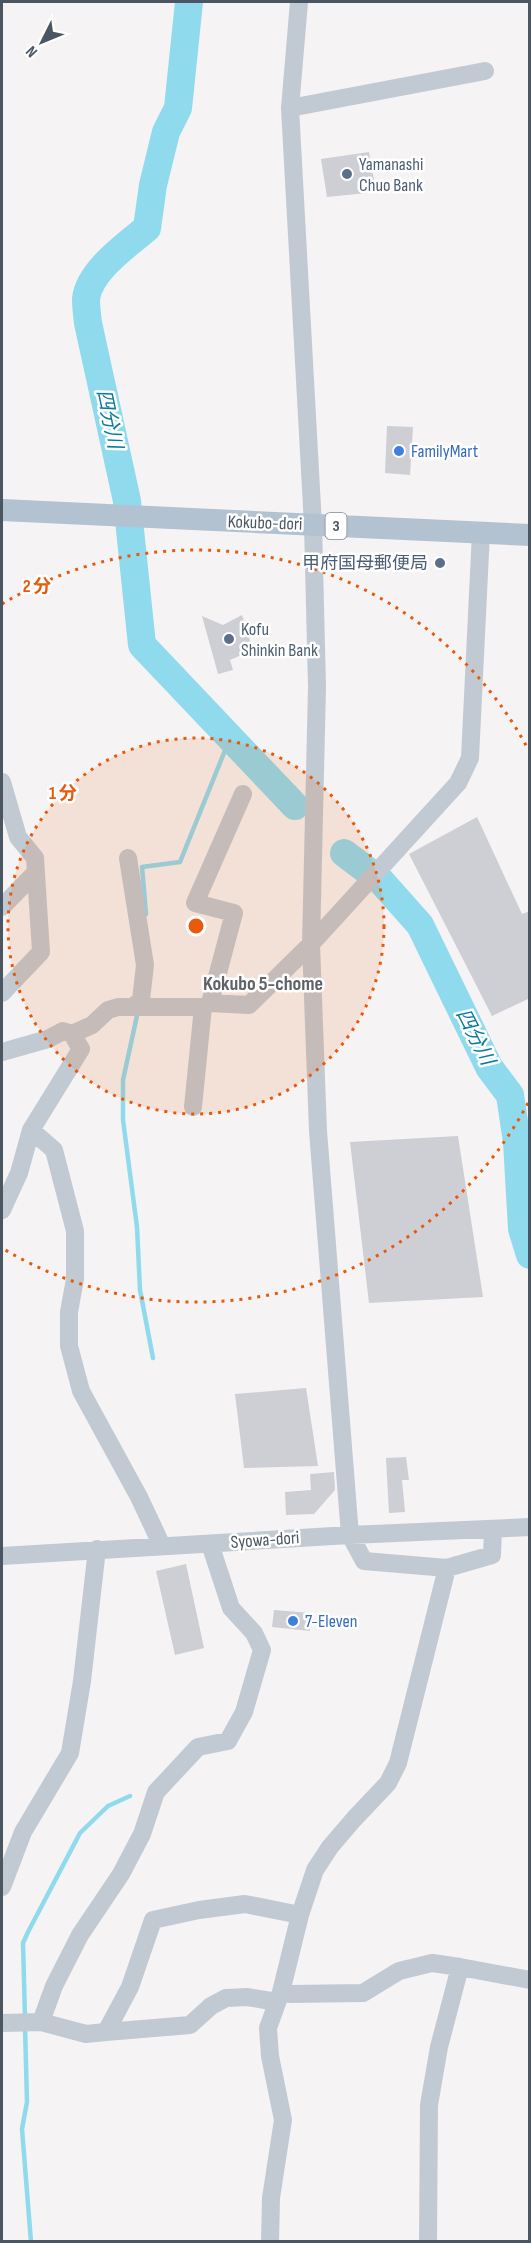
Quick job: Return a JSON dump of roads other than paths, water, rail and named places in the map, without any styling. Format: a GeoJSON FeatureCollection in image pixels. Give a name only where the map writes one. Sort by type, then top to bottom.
{"type":"FeatureCollection","features":[{"type":"Feature","properties":{"kind":"main road","name":"Kokubo-dori"},"geometry":{"type":"LineString","coordinates":[[2,510],[530,535]]}},
{"type":"Feature","properties":{"kind":"street"},"geometry":{"type":"LineString","coordinates":[[299,2],[290,108],[313,525],[317,687],[311,944],[318,1131],[350,1535],[364,1561],[447,1568],[492,1554],[493,1529]]}},
{"type":"Feature","properties":{"kind":"street"},"geometry":{"type":"LineString","coordinates":[[290,108],[485,71]]}},
{"type":"Feature","properties":{"kind":"street"},"geometry":{"type":"LineString","coordinates":[[72,1035],[92,1024],[108,1010],[118,1006],[249,1005],[311,944],[458,783],[470,758],[481,532]]}},
{"type":"Feature","properties":{"kind":"street"},"geometry":{"type":"LineString","coordinates":[[2,782],[5,814],[18,837],[35,858],[42,952],[2,993]]}},
{"type":"Feature","properties":{"kind":"street"},"geometry":{"type":"LineString","coordinates":[[193,1107],[206,1005],[234,913],[195,903],[243,794]]}},
{"type":"Feature","properties":{"kind":"street"},"geometry":{"type":"LineString","coordinates":[[128,858],[145,964],[141,1000],[134,1006]]}},
{"type":"Feature","properties":{"kind":"street"},"geometry":{"type":"LineString","coordinates":[[2,907],[36,872]]}},
{"type":"Feature","properties":{"kind":"street"},"geometry":{"type":"LineString","coordinates":[[2,1052],[48,1039],[63,1031],[72,1035],[81,1049],[31,1130],[19,1173],[2,1210]]}},
{"type":"Feature","properties":{"kind":"street"},"geometry":{"type":"LineString","coordinates":[[31,1130],[54,1150],[75,1231],[75,1279],[69,1312],[69,1346],[81,1391],[139,1497],[162,1546]]}},
{"type":"Feature","properties":{"kind":"street","name":"Syowa-dori"},"geometry":{"type":"LineString","coordinates":[[2,1556],[350,1535],[530,1527]]}},
{"type":"Feature","properties":{"kind":"street"},"geometry":{"type":"LineString","coordinates":[[38,2022],[80,1935],[121,1874],[142,1834],[156,1792],[198,1747],[228,1741],[244,1712],[262,1650],[254,1633],[231,1608],[210,1544]]}},
{"type":"Feature","properties":{"kind":"street"},"geometry":{"type":"LineString","coordinates":[[2,1887],[23,1832],[70,1753],[82,1681],[97,1550]]}},
{"type":"Feature","properties":{"kind":"street"},"geometry":{"type":"LineString","coordinates":[[270,2241],[271,2198],[283,2120],[270,2056],[268,2028],[315,1870],[354,1819],[388,1783],[398,1764],[447,1568]]}},
{"type":"Feature","properties":{"kind":"street"},"geometry":{"type":"LineString","coordinates":[[106,2032],[130,1987],[153,1920],[199,1910],[245,1904],[300,1916]]}},
{"type":"Feature","properties":{"kind":"street"},"geometry":{"type":"LineString","coordinates":[[9,2022],[38,2022],[86,2034],[190,2025],[211,2006],[226,1998],[363,1993],[399,1971],[432,1963],[530,1980]]}},
{"type":"Feature","properties":{"kind":"street"},"geometry":{"type":"LineString","coordinates":[[428,2241],[429,2105],[459,1968]]}},
{"type":"Feature","properties":{"kind":"waterway","name":"四分川"},"geometry":{"type":"LineString","coordinates":[[189,2],[178,108],[166,132],[153,185],[147,228],[110,259],[94,278],[86,299],[88,323],[127,501],[142,645],[295,806]]}},
{"type":"Feature","properties":{"kind":"waterway"},"geometry":{"type":"LineString","coordinates":[[146,914],[142,867],[180,862],[230,738]]}},
{"type":"Feature","properties":{"kind":"waterway","name":"四分川"},"geometry":{"type":"LineString","coordinates":[[344,853],[380,880],[420,925],[489,1067],[510,1095],[517,1142],[522,1229],[530,1255]]}},
{"type":"Feature","properties":{"kind":"waterway"},"geometry":{"type":"LineString","coordinates":[[138,1011],[123,1080],[123,1120],[137,1227],[140,1290],[153,1358]]}},
{"type":"Feature","properties":{"kind":"waterway"},"geometry":{"type":"LineString","coordinates":[[25,2018],[23,1943],[28,1932],[80,1833],[108,1806],[130,1796]]}},
{"type":"Feature","properties":{"kind":"waterway"},"geometry":{"type":"LineString","coordinates":[[25,2026],[27,2102],[22,2129],[31,2242]]}},
{"type":"Feature","properties":{"kind":"place","name":"Yamanashi Chuo Bank"},"geometry":{"type":"Point","coordinates":[347,174]}},
{"type":"Feature","properties":{"kind":"place","name":"FamilyMart"},"geometry":{"type":"Point","coordinates":[399,451]}},
{"type":"Feature","properties":{"kind":"place","name":"甲府国母郵便局"},"geometry":{"type":"Point","coordinates":[440,563]}},
{"type":"Feature","properties":{"kind":"place","name":"Kofu Shinkin Bank"},"geometry":{"type":"Point","coordinates":[229,639]}},
{"type":"Feature","properties":{"kind":"place","name":"7-Eleven"},"geometry":{"type":"Point","coordinates":[293,1621]}},
{"type":"Feature","properties":{"kind":"district","name":"Kokubo 5-chome"},"geometry":{"type":"Point","coordinates":[263,984]}}]}
